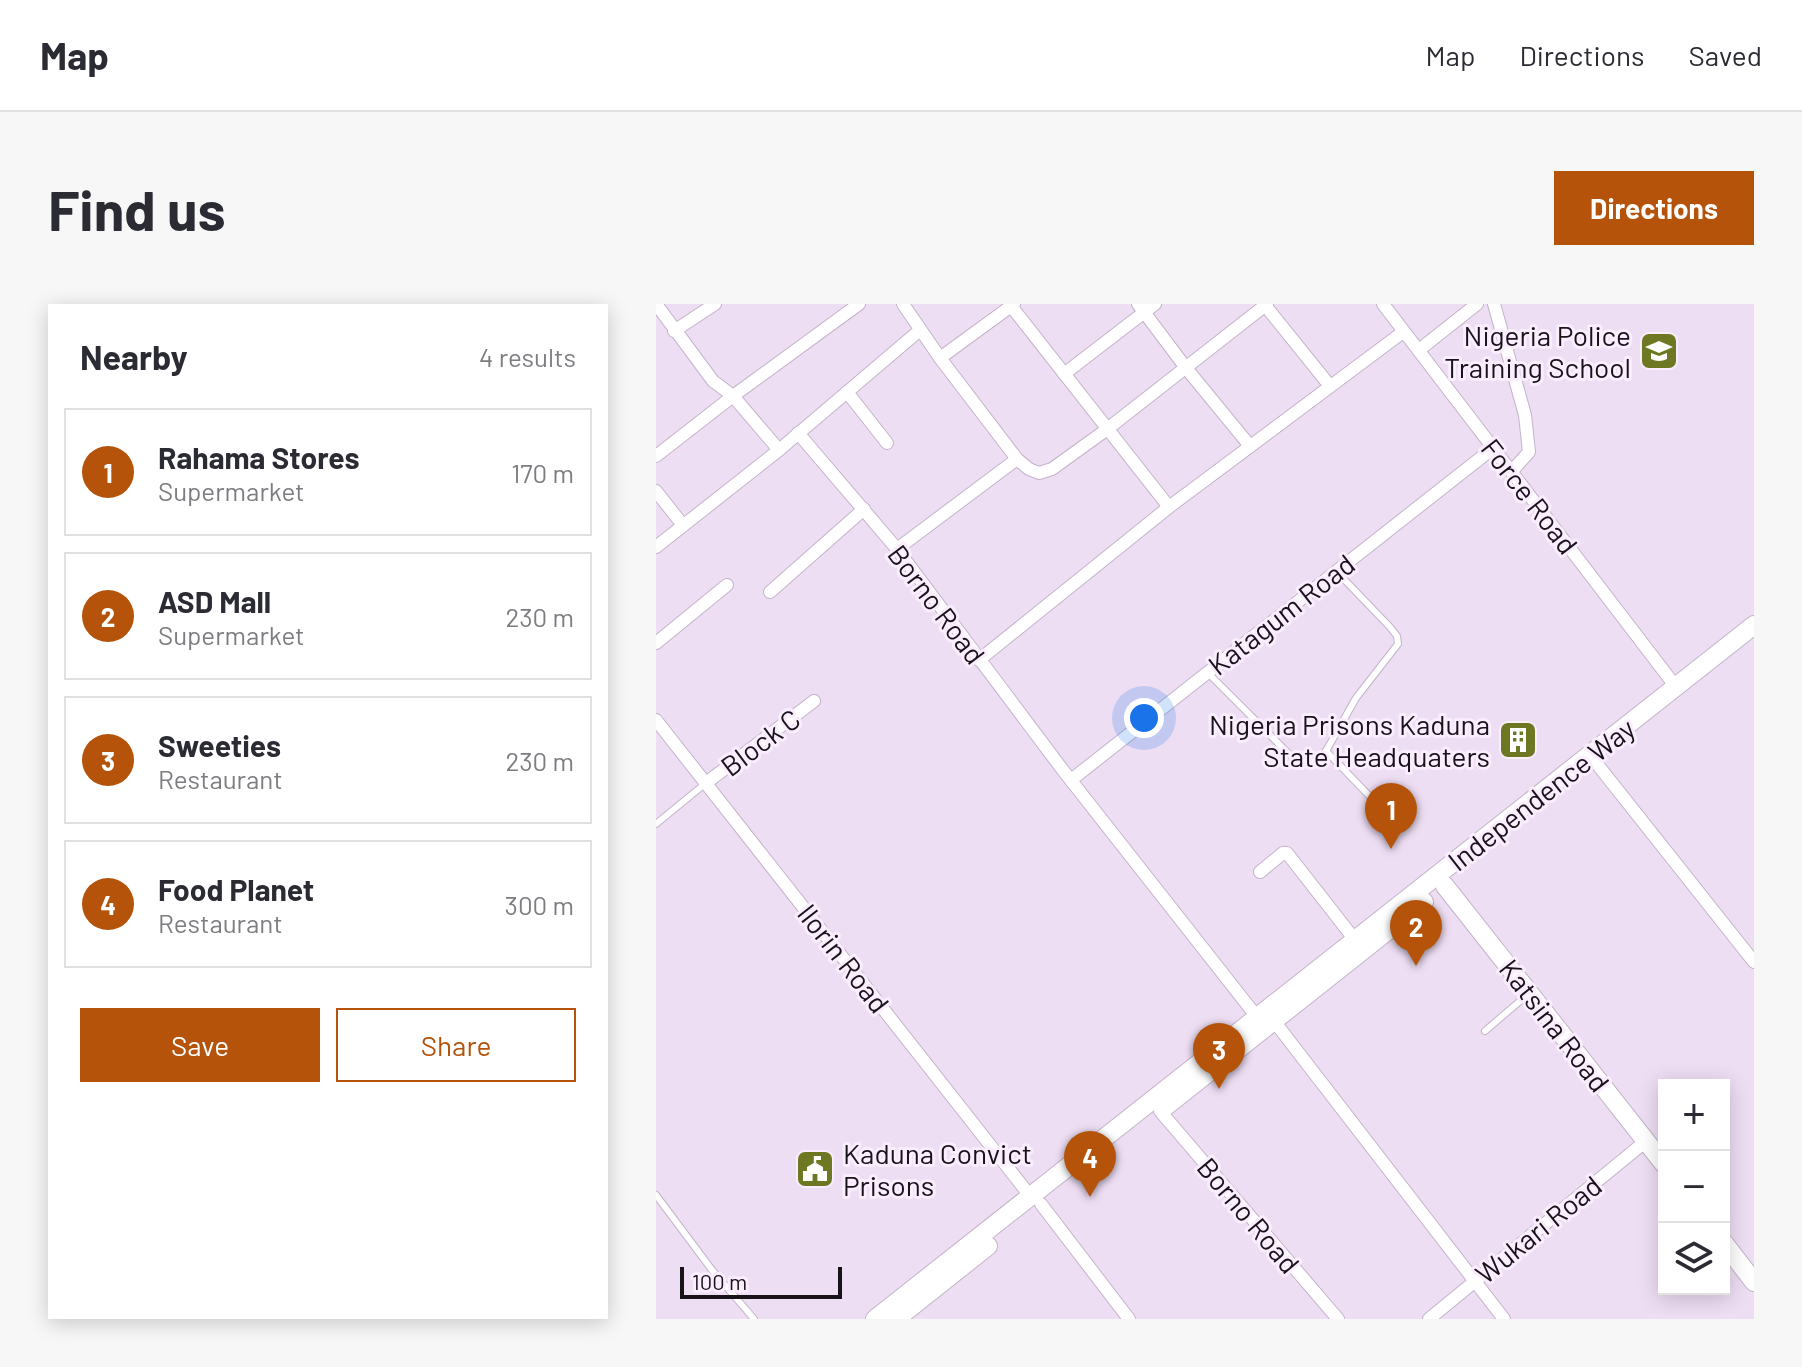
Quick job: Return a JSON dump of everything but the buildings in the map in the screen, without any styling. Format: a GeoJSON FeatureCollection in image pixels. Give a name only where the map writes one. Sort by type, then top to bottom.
{"type":"FeatureCollection","features":[{"type":"Feature","properties":{"kind":"main road","name":"Independence Way"},"geometry":{"type":"LineString","coordinates":[[875,1319],[1160,1111],[1355,940],[1754,625]]}},
{"type":"Feature","properties":{"kind":"main road","name":"Independence Way"},"geometry":{"type":"LineString","coordinates":[[896,1319],[1036,1201],[1266,1019],[1445,886],[1754,640]]}},
{"type":"Feature","properties":{"kind":"main road","name":"Katsina Road"},"geometry":{"type":"LineString","coordinates":[[1445,886],[1658,1156]]}},
{"type":"Feature","properties":{"kind":"main road"},"geometry":{"type":"LineString","coordinates":[[1730,1251],[1754,1282]]}},
{"type":"Feature","properties":{"kind":"street"},"geometry":{"type":"LineString","coordinates":[[656,304],[713,381],[733,396],[779,450]]}},
{"type":"Feature","properties":{"kind":"street"},"geometry":{"type":"LineString","coordinates":[[674,331],[715,304]]}},
{"type":"Feature","properties":{"kind":"street"},"geometry":{"type":"LineString","coordinates":[[656,456],[859,304]]}},
{"type":"Feature","properties":{"kind":"street"},"geometry":{"type":"LineString","coordinates":[[903,304],[1017,459],[1039,473],[1052,469],[1106,430],[1265,305],[1330,386]]}},
{"type":"Feature","properties":{"kind":"street","name":"Force Road"},"geometry":{"type":"LineString","coordinates":[[1383,304],[1676,687]]}},
{"type":"Feature","properties":{"kind":"street"},"geometry":{"type":"LineString","coordinates":[[1419,350],[1477,304]]}},
{"type":"Feature","properties":{"kind":"street"},"geometry":{"type":"LineString","coordinates":[[1494,304],[1525,415],[1528,439],[1529,452],[1512,471]]}},
{"type":"Feature","properties":{"kind":"street"},"geometry":{"type":"LineString","coordinates":[[940,358],[1013,305],[1106,430],[1169,507]]}},
{"type":"Feature","properties":{"kind":"street"},"geometry":{"type":"LineString","coordinates":[[1064,374],[1146,307],[1186,368],[1250,446]]}},
{"type":"Feature","properties":{"kind":"street"},"geometry":{"type":"LineString","coordinates":[[656,547],[779,450],[920,330]]}},
{"type":"Feature","properties":{"kind":"street"},"geometry":{"type":"LineString","coordinates":[[979,660],[1169,507],[1403,332]]}},
{"type":"Feature","properties":{"kind":"street"},"geometry":{"type":"LineString","coordinates":[[847,392],[887,443]]}},
{"type":"Feature","properties":{"kind":"street","name":"Borno Road"},"geometry":{"type":"LineString","coordinates":[[798,433],[897,549],[1071,780],[1504,1319]]}},
{"type":"Feature","properties":{"kind":"street","name":"Katagum Road"},"geometry":{"type":"LineString","coordinates":[[1071,780],[1492,449]]}},
{"type":"Feature","properties":{"kind":"street"},"geometry":{"type":"LineString","coordinates":[[897,549],[1017,459]]}},
{"type":"Feature","properties":{"kind":"street"},"geometry":{"type":"LineString","coordinates":[[656,491],[682,524]]}},
{"type":"Feature","properties":{"kind":"street"},"geometry":{"type":"LineString","coordinates":[[770,592],[864,509]]}},
{"type":"Feature","properties":{"kind":"street"},"geometry":{"type":"LineString","coordinates":[[656,643],[727,585]]}},
{"type":"Feature","properties":{"kind":"street","name":"Block C"},"geometry":{"type":"LineString","coordinates":[[706,783],[814,701]]}},
{"type":"Feature","properties":{"kind":"street","name":"Ilorin Road"},"geometry":{"type":"LineString","coordinates":[[658,727],[706,783],[1129,1319]]}},
{"type":"Feature","properties":{"kind":"street"},"geometry":{"type":"LineString","coordinates":[[1597,764],[1754,962]]}},
{"type":"Feature","properties":{"kind":"street"},"geometry":{"type":"LineString","coordinates":[[1260,872],[1287,853],[1355,940]]}},
{"type":"Feature","properties":{"kind":"street","name":"Borno Road"},"geometry":{"type":"LineString","coordinates":[[1160,1111],[1338,1319]]}},
{"type":"Feature","properties":{"kind":"street","name":"Wukari Road"},"geometry":{"type":"LineString","coordinates":[[1429,1319],[1646,1141]]}},
{"type":"Feature","properties":{"kind":"lane"},"geometry":{"type":"LineString","coordinates":[[1206,671],[1290,755],[1313,762],[1326,751],[1356,698],[1398,644],[1397,636],[1389,626],[1336,571]]}},
{"type":"Feature","properties":{"kind":"lane"},"geometry":{"type":"LineString","coordinates":[[1326,751],[1383,810]]}},
{"type":"Feature","properties":{"kind":"lane"},"geometry":{"type":"LineString","coordinates":[[656,824],[706,783]]}},
{"type":"Feature","properties":{"kind":"lane"},"geometry":{"type":"LineString","coordinates":[[1485,1031],[1530,993]]}},
{"type":"Feature","properties":{"kind":"lane"},"geometry":{"type":"LineString","coordinates":[[656,1195],[712,1270],[754,1319]]}},
{"type":"Feature","properties":{"kind":"place","name":"Nigeria Police Training School"},"geometry":{"type":"Point","coordinates":[1659,351]}},
{"type":"Feature","properties":{"kind":"place","name":"Nigeria Prisons Kaduna State Headquaters"},"geometry":{"type":"Point","coordinates":[1518,740]}},
{"type":"Feature","properties":{"kind":"place","name":"Rahama Stores"},"geometry":{"type":"Point","coordinates":[1391,849]}},
{"type":"Feature","properties":{"kind":"place","name":"ASD Mall"},"geometry":{"type":"Point","coordinates":[1416,966]}},
{"type":"Feature","properties":{"kind":"place","name":"Sweeties"},"geometry":{"type":"Point","coordinates":[1219,1089]}},
{"type":"Feature","properties":{"kind":"place","name":"Kaduna Convict Prisons"},"geometry":{"type":"Point","coordinates":[815,1169]}},
{"type":"Feature","properties":{"kind":"place","name":"Food Planet"},"geometry":{"type":"Point","coordinates":[1090,1197]}}]}
